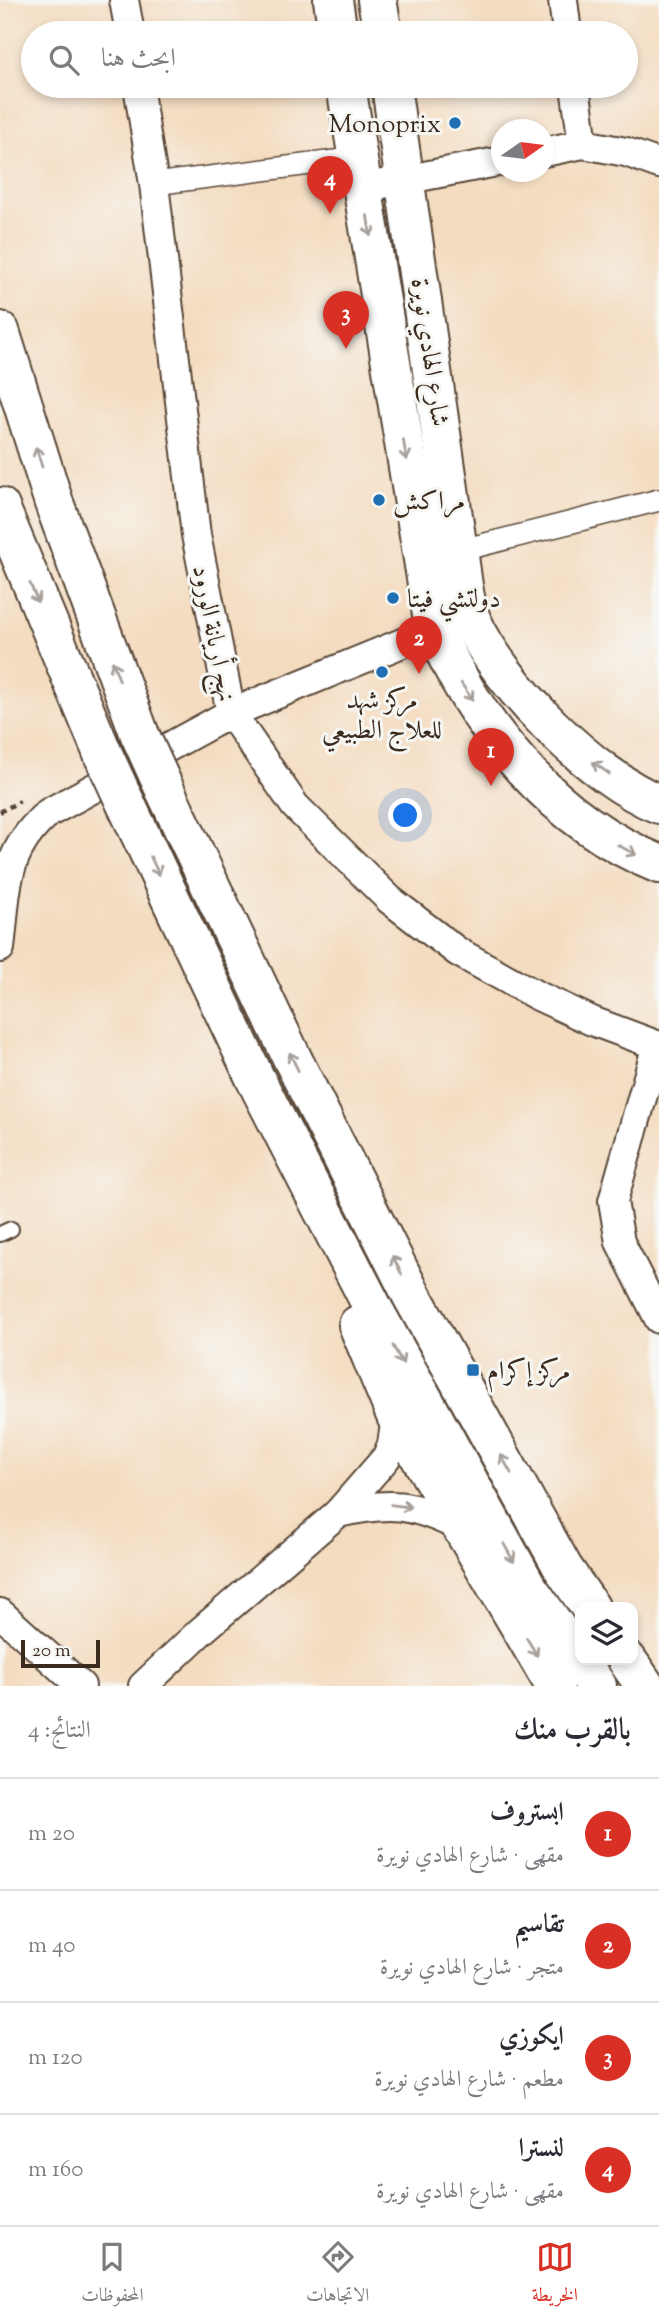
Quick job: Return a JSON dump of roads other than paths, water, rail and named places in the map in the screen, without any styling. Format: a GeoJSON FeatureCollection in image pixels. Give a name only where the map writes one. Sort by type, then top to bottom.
{"type":"FeatureCollection","features":[{"type":"Feature","properties":{"kind":"main road"},"geometry":{"type":"LineString","coordinates":[[332,0],[336,21]]}},
{"type":"Feature","properties":{"kind":"main road"},"geometry":{"type":"LineString","coordinates":[[377,0],[381,21]]}},
{"type":"Feature","properties":{"kind":"main road","name":"شارع الهادي نويرة"},"geometry":{"type":"LineString","coordinates":[[348,98],[434,628],[452,669],[509,753],[547,792],[593,831],[632,853],[659,864]]}},
{"type":"Feature","properties":{"kind":"main road","name":"شارع الهادي نويرة"},"geometry":{"type":"LineString","coordinates":[[393,98],[407,180],[458,551],[470,617],[491,656],[548,724],[596,765],[644,798],[659,804]]}},
{"type":"Feature","properties":{"kind":"main road"},"geometry":{"type":"LineString","coordinates":[[0,331],[54,503],[140,736],[294,1062],[411,1294],[563,1568],[587,1602]]}},
{"type":"Feature","properties":{"kind":"main road"},"geometry":{"type":"LineString","coordinates":[[0,507],[103,754],[256,1080],[375,1312],[526,1585],[597,1686]]}},
{"type":"Feature","properties":{"kind":"main road"},"geometry":{"type":"LineString","coordinates":[[256,1080],[396,1416],[555,1686]]}},
{"type":"Feature","properties":{"kind":"main road"},"geometry":{"type":"LineString","coordinates":[[630,1665],[645,1686]]}},
{"type":"Feature","properties":{"kind":"street"},"geometry":{"type":"LineString","coordinates":[[124,0],[128,21]]}},
{"type":"Feature","properties":{"kind":"street"},"geometry":{"type":"LineString","coordinates":[[563,0],[566,21]]}},
{"type":"Feature","properties":{"kind":"street","name":"نهج أريانة الورود"},"geometry":{"type":"LineString","coordinates":[[140,98],[154,184],[196,535],[231,713],[295,806],[400,907],[458,952],[536,995],[592,1021],[658,1046]]}},
{"type":"Feature","properties":{"kind":"street"},"geometry":{"type":"LineString","coordinates":[[577,98],[583,144]]}},
{"type":"Feature","properties":{"kind":"street"},"geometry":{"type":"LineString","coordinates":[[554,150],[583,144],[626,152],[659,164]]}},
{"type":"Feature","properties":{"kind":"street"},"geometry":{"type":"LineString","coordinates":[[154,184],[360,173],[407,180],[491,163]]}},
{"type":"Feature","properties":{"kind":"street"},"geometry":{"type":"LineString","coordinates":[[458,551],[659,500]]}},
{"type":"Feature","properties":{"kind":"street"},"geometry":{"type":"LineString","coordinates":[[0,948],[9,870],[16,848],[30,828],[48,813],[231,713],[434,628],[470,617]]}},
{"type":"Feature","properties":{"kind":"street"},"geometry":{"type":"LineString","coordinates":[[658,1046],[613,1201],[620,1242],[659,1319]]}},
{"type":"Feature","properties":{"kind":"street"},"geometry":{"type":"LineString","coordinates":[[143,1686],[200,1632],[338,1513],[386,1458],[392,1446],[396,1416]]}},
{"type":"Feature","properties":{"kind":"street"},"geometry":{"type":"LineString","coordinates":[[338,1513],[380,1503],[422,1510],[460,1527]]}},
{"type":"Feature","properties":{"kind":"street"},"geometry":{"type":"LineString","coordinates":[[0,1612],[81,1686]]}},
{"type":"Feature","properties":{"kind":"place","name":"Monoprix"},"geometry":{"type":"Point","coordinates":[455,123]}},
{"type":"Feature","properties":{"kind":"place","name":"لنسترا"},"geometry":{"type":"Point","coordinates":[330,214]}},
{"type":"Feature","properties":{"kind":"place","name":"ايكوزي"},"geometry":{"type":"Point","coordinates":[346,349]}},
{"type":"Feature","properties":{"kind":"place","name":"مراكش"},"geometry":{"type":"Point","coordinates":[379,500]}},
{"type":"Feature","properties":{"kind":"place","name":"دولتشي فيتا"},"geometry":{"type":"Point","coordinates":[393,598]}},
{"type":"Feature","properties":{"kind":"place","name":"مركز شهد للعلاج الطبيعي"},"geometry":{"type":"Point","coordinates":[382,672]}},
{"type":"Feature","properties":{"kind":"place","name":"تقاسيم"},"geometry":{"type":"Point","coordinates":[419,674]}},
{"type":"Feature","properties":{"kind":"place","name":"ابستروف"},"geometry":{"type":"Point","coordinates":[491,786]}},
{"type":"Feature","properties":{"kind":"place","name":"مركز إكرام"},"geometry":{"type":"Point","coordinates":[473,1370]}}]}
